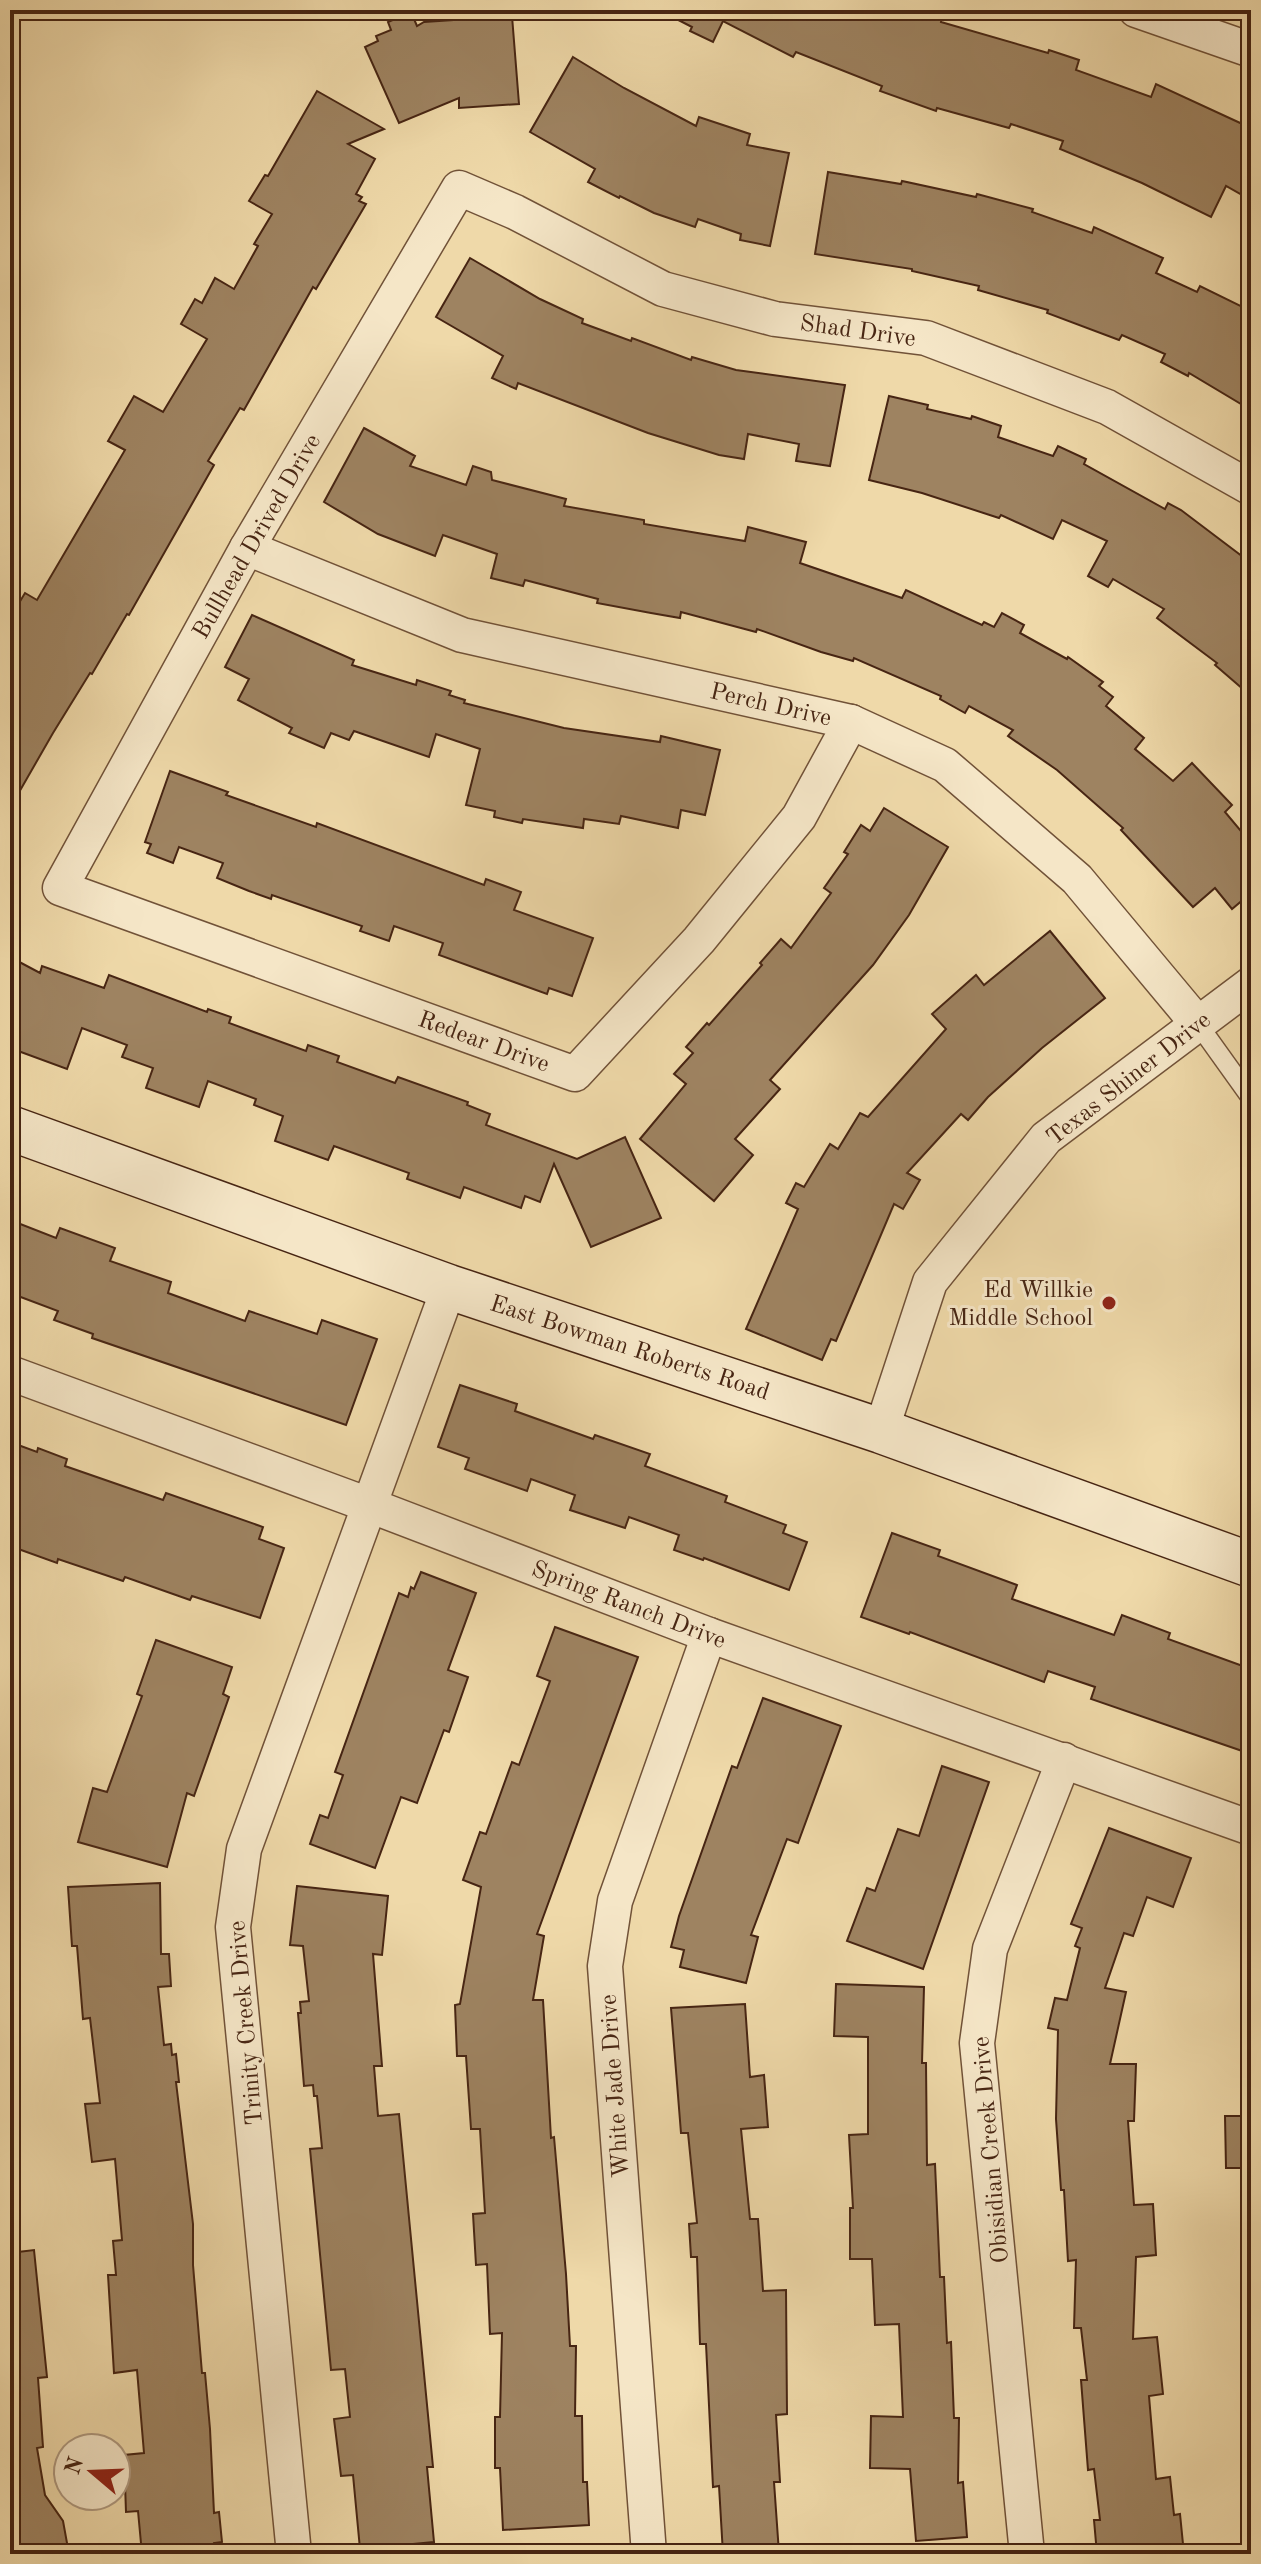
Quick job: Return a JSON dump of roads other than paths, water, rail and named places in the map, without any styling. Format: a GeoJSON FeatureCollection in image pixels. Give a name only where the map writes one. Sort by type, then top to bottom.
{"type":"FeatureCollection","features":[{"type":"Feature","properties":{"kind":"street"},"geometry":{"type":"LineString","coordinates":[[1136,10],[1251,50]]}},
{"type":"Feature","properties":{"kind":"street","name":"Shad Drive"},"geometry":{"type":"LineString","coordinates":[[459,188],[515,212],[663,289],[775,319],[926,338],[1107,407],[1251,488]]}},
{"type":"Feature","properties":{"kind":"street","name":"Bullhead Drived Drive"},"geometry":{"type":"LineString","coordinates":[[60,888],[247,548],[459,188]]}},
{"type":"Feature","properties":{"kind":"street","name":"Perch Drive"},"geometry":{"type":"LineString","coordinates":[[247,548],[462,635],[851,722],[945,765],[1077,879],[1198,1024]]}},
{"type":"Feature","properties":{"kind":"street","name":"Redear Drive"},"geometry":{"type":"LineString","coordinates":[[60,888],[575,1074],[699,940],[799,817],[851,722]]}},
{"type":"Feature","properties":{"kind":"street","name":"Texas Shiner Drive"},"geometry":{"type":"LineString","coordinates":[[881,1431],[930,1282],[1046,1138],[1251,984]]}},
{"type":"Feature","properties":{"kind":"street","name":"East Bowman Roberts Road"},"geometry":{"type":"LineString","coordinates":[[10,1128],[449,1287],[881,1431],[1251,1565]]}},
{"type":"Feature","properties":{"kind":"street","name":"Trinity Creek Drive"},"geometry":{"type":"LineString","coordinates":[[294,2554],[233,1927],[244,1849],[449,1287]]}},
{"type":"Feature","properties":{"kind":"street","name":"Spring Ranch Drive"},"geometry":{"type":"LineString","coordinates":[[10,1373],[709,1635],[1251,1828]]}},
{"type":"Feature","properties":{"kind":"street","name":"White Jade Drive"},"geometry":{"type":"LineString","coordinates":[[649,2554],[605,1966],[615,1901],[709,1635]]}},
{"type":"Feature","properties":{"kind":"street","name":"Obisidian Creek Drive"},"geometry":{"type":"LineString","coordinates":[[1027,2554],[977,2043],[990,1949],[1064,1760]]}},
{"type":"Feature","properties":{"kind":"lane"},"geometry":{"type":"LineString","coordinates":[[1198,1024],[1251,1098]]}},
{"type":"Feature","properties":{"kind":"place","name":"Ed Willkie Middle School"},"geometry":{"type":"Point","coordinates":[1109,1303]}}]}
